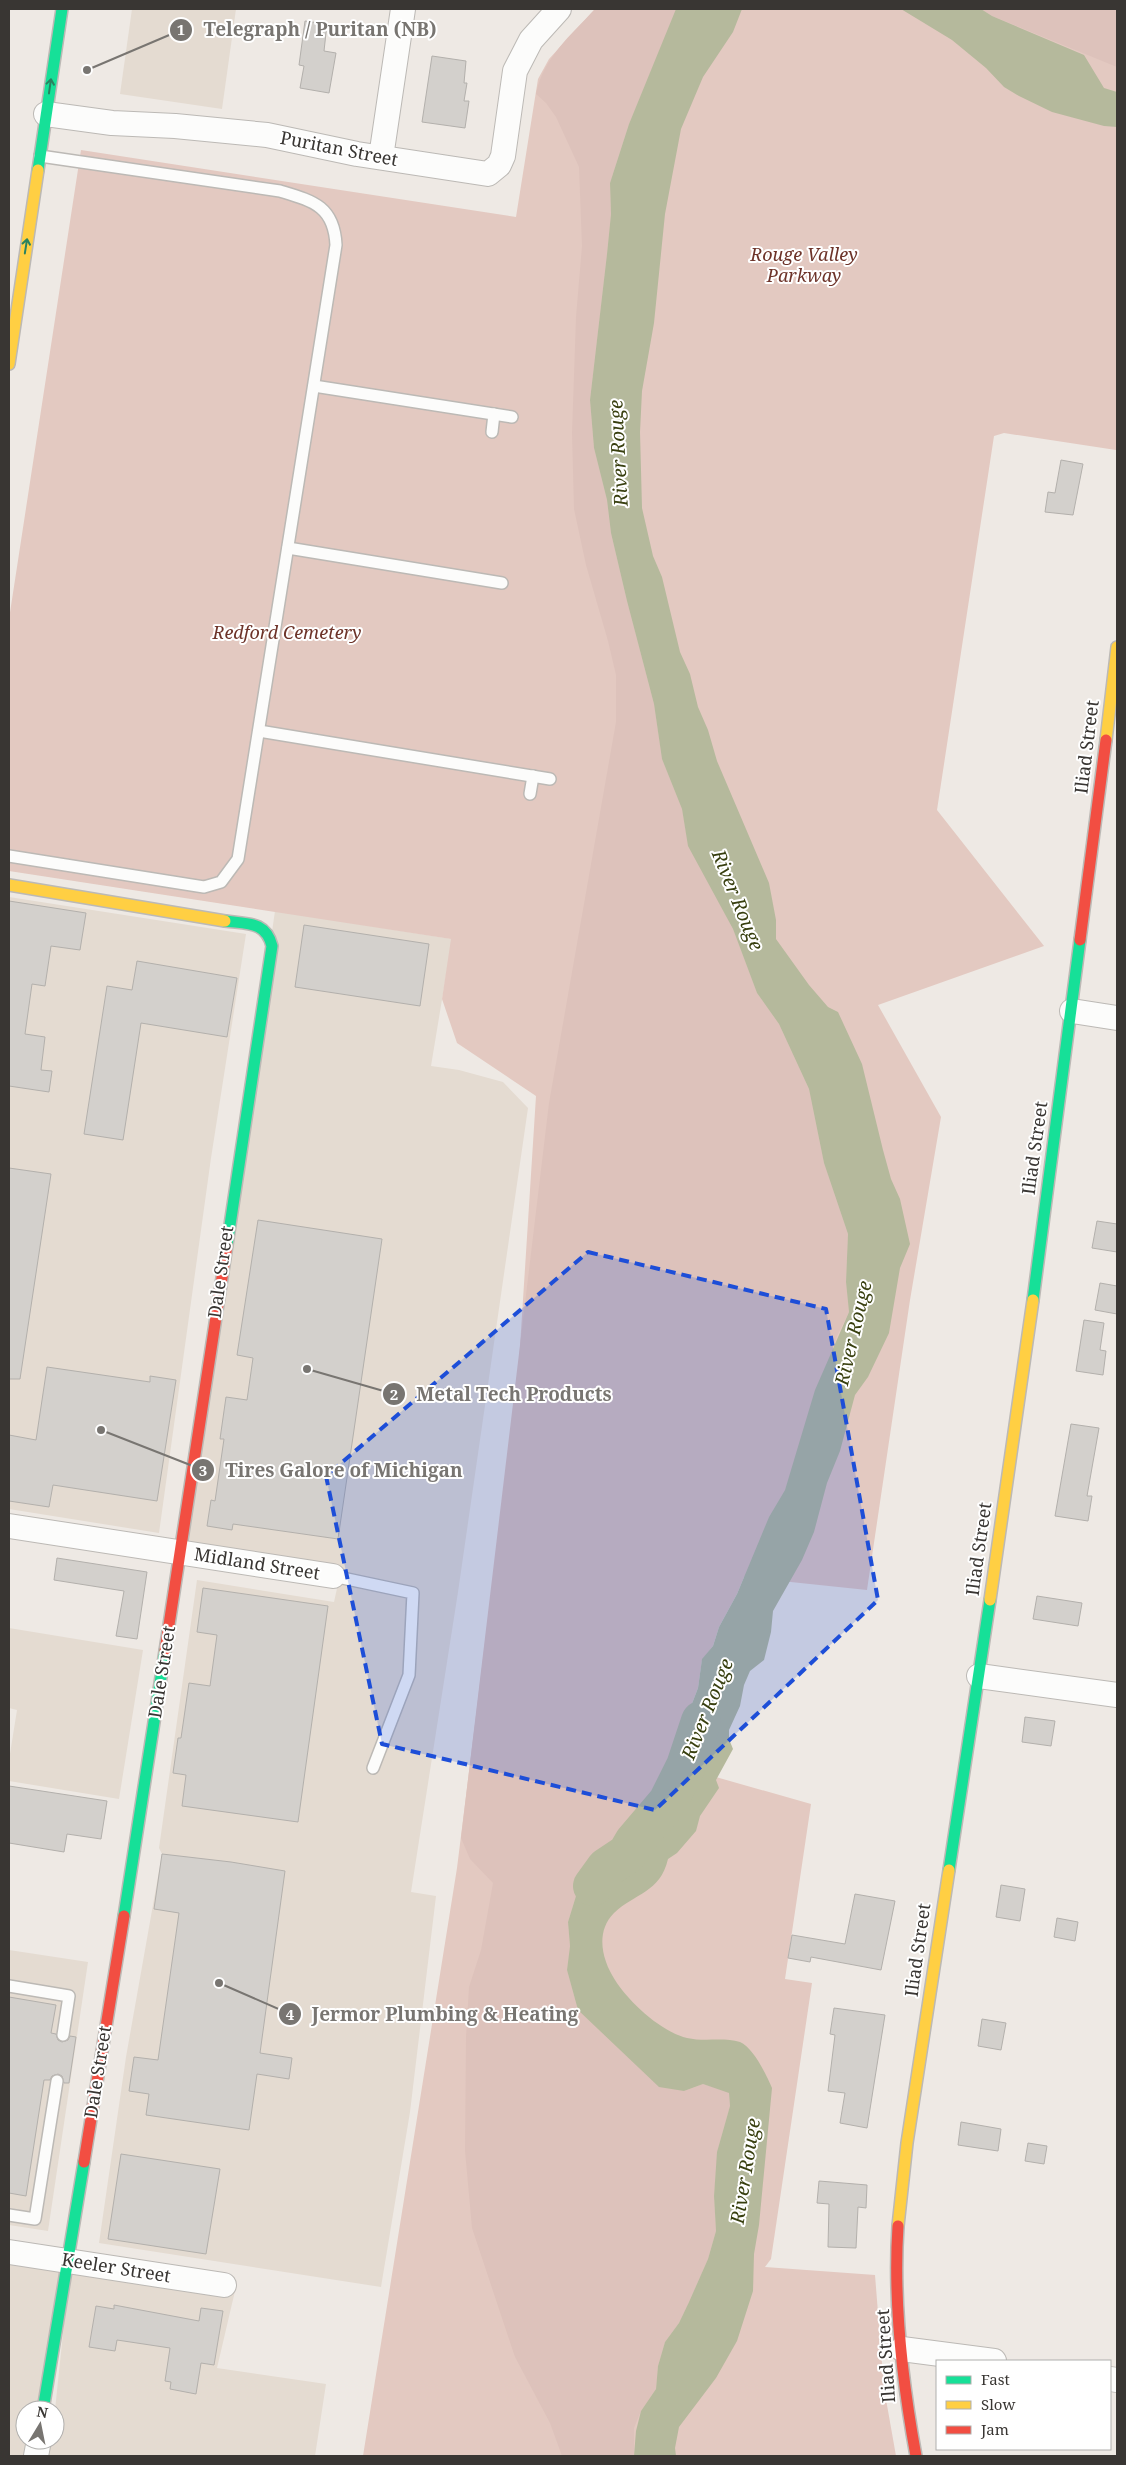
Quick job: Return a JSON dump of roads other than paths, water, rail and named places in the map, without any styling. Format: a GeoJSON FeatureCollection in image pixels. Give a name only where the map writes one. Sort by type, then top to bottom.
{"type":"FeatureCollection","features":[{"type":"Feature","properties":{"kind":"street"},"geometry":{"type":"LineString","coordinates":[[9,364],[62,9]]}},
{"type":"Feature","properties":{"kind":"street"},"geometry":{"type":"LineString","coordinates":[[381,157],[403,9]]}},
{"type":"Feature","properties":{"kind":"street","name":"Puritan Street"},"geometry":{"type":"LineString","coordinates":[[46,114],[112,124],[175,126],[266,135],[381,157],[488,174],[499,165],[503,156],[515,71],[531,40],[559,9]]}},
{"type":"Feature","properties":{"kind":"street"},"geometry":{"type":"LineString","coordinates":[[9,285],[22,274]]}},
{"type":"Feature","properties":{"kind":"street","name":"Iliad Street"},"geometry":{"type":"LineString","coordinates":[[916,2456],[907,2407],[902,2349],[897,2249],[900,2198],[936,1948],[979,1676],[1072,1011],[1117,647]]}},
{"type":"Feature","properties":{"kind":"street","name":"Dale Street"},"geometry":{"type":"LineString","coordinates":[[9,885],[258,926],[269,934],[272,946],[240,1144],[138,1830],[45,2400]]}},
{"type":"Feature","properties":{"kind":"street"},"geometry":{"type":"LineString","coordinates":[[1072,1011],[1117,1018]]}},
{"type":"Feature","properties":{"kind":"street","name":"Midland Street"},"geometry":{"type":"LineString","coordinates":[[9,1526],[333,1576]]}},
{"type":"Feature","properties":{"kind":"street"},"geometry":{"type":"LineString","coordinates":[[979,1676],[1117,1695]]}},
{"type":"Feature","properties":{"kind":"street","name":"Keeler Street"},"geometry":{"type":"LineString","coordinates":[[9,2252],[224,2285]]}},
{"type":"Feature","properties":{"kind":"street"},"geometry":{"type":"LineString","coordinates":[[902,2349],[986,2360]]}},
{"type":"Feature","properties":{"kind":"lane"},"geometry":{"type":"LineString","coordinates":[[9,856],[204,887],[221,882],[238,859],[336,245],[335,228],[326,210],[303,198],[280,191],[40,156]]}},
{"type":"Feature","properties":{"kind":"lane"},"geometry":{"type":"LineString","coordinates":[[314,386],[512,417]]}},
{"type":"Feature","properties":{"kind":"lane"},"geometry":{"type":"LineString","coordinates":[[492,432],[494,414]]}},
{"type":"Feature","properties":{"kind":"lane"},"geometry":{"type":"LineString","coordinates":[[288,548],[502,583]]}},
{"type":"Feature","properties":{"kind":"lane"},"geometry":{"type":"LineString","coordinates":[[259,731],[550,779]]}},
{"type":"Feature","properties":{"kind":"lane"},"geometry":{"type":"LineString","coordinates":[[530,794],[533,776]]}},
{"type":"Feature","properties":{"kind":"lane"},"geometry":{"type":"LineString","coordinates":[[333,1576],[413,1593],[409,1675],[373,1768]]}},
{"type":"Feature","properties":{"kind":"lane"},"geometry":{"type":"LineString","coordinates":[[9,1986],[69,1996],[64,2035]]}},
{"type":"Feature","properties":{"kind":"lane"},"geometry":{"type":"LineString","coordinates":[[9,2215],[36,2219],[57,2082]]}},
{"type":"Feature","properties":{"kind":"water"},"geometry":{"type":"Polygon","coordinates":[[[676,9],[742,9],[733,32],[703,77],[681,129],[665,214],[654,323],[642,391],[640,432],[642,508],[653,556],[662,577],[680,652],[690,674],[698,707],[708,730],[717,761],[769,883],[776,920],[776,939],[809,985],[828,1007],[838,1012],[862,1064],[891,1179],[900,1199],[910,1244],[900,1268],[889,1333],[868,1377],[855,1395],[840,1451],[827,1483],[814,1532],[802,1560],[773,1611],[771,1632],[764,1660],[750,1671],[744,1685],[740,1706],[729,1730],[729,1739],[733,1749],[716,1780],[719,1788],[700,1816],[696,1831],[677,1853],[668,1859],[659,1879],[653,1886],[614,1913],[604,1929],[602,1946],[610,1972],[628,1997],[646,2015],[677,2035],[687,2038],[740,2042],[750,2050],[759,2062],[772,2088],[759,2225],[754,2254],[753,2291],[737,2341],[716,2378],[679,2427],[675,2448],[676,2456],[634,2456],[636,2431],[641,2411],[656,2389],[658,2366],[665,2342],[679,2323],[689,2302],[708,2259],[716,2231],[714,2196],[717,2152],[730,2106],[729,2093],[703,2084],[684,2091],[659,2087],[578,2010],[567,1970],[570,1946],[568,1922],[576,1896],[601,1860],[612,1853],[643,1844],[659,1828],[681,1792],[684,1772],[683,1727],[698,1688],[702,1659],[713,1646],[719,1627],[737,1594],[769,1517],[785,1490],[815,1390],[849,1312],[846,1282],[848,1234],[824,1163],[809,1089],[779,1024],[757,993],[733,929],[688,846],[682,809],[662,759],[654,704],[611,533],[607,500],[594,448],[590,400],[611,214],[610,183],[629,124],[676,9]]]}},
{"type":"Feature","properties":{"kind":"water"},"geometry":{"type":"Polygon","coordinates":[[[901,9],[981,9],[992,16],[1084,55],[1104,88],[1117,92],[1117,127],[1104,126],[1052,112],[1019,96],[1004,87],[986,68],[952,40],[901,9]]]}},
{"type":"Feature","properties":{"kind":"waterway","name":"River Rouge"},"geometry":{"type":"LineString","coordinates":[[593,1886],[606,1868],[627,1854],[634,1842],[668,1802],[686,1766],[701,1721]]}},
{"type":"Feature","properties":{"kind":"place","name":"Telegraph / Puritan (NB)"},"geometry":{"type":"Point","coordinates":[87,70]}},
{"type":"Feature","properties":{"kind":"place","name":"Metal Tech Products"},"geometry":{"type":"Point","coordinates":[307,1369]}},
{"type":"Feature","properties":{"kind":"place","name":"Tires Galore of Michigan"},"geometry":{"type":"Point","coordinates":[101,1430]}},
{"type":"Feature","properties":{"kind":"place","name":"Jermor Plumbing & Heating"},"geometry":{"type":"Point","coordinates":[219,1983]}},
{"type":"Feature","properties":{"kind":"park label","name":"Rouge Valley Parkway"},"geometry":{"type":"Point","coordinates":[804,265]}},
{"type":"Feature","properties":{"kind":"park label","name":"Redford Cemetery"},"geometry":{"type":"Point","coordinates":[287,633]}}]}
